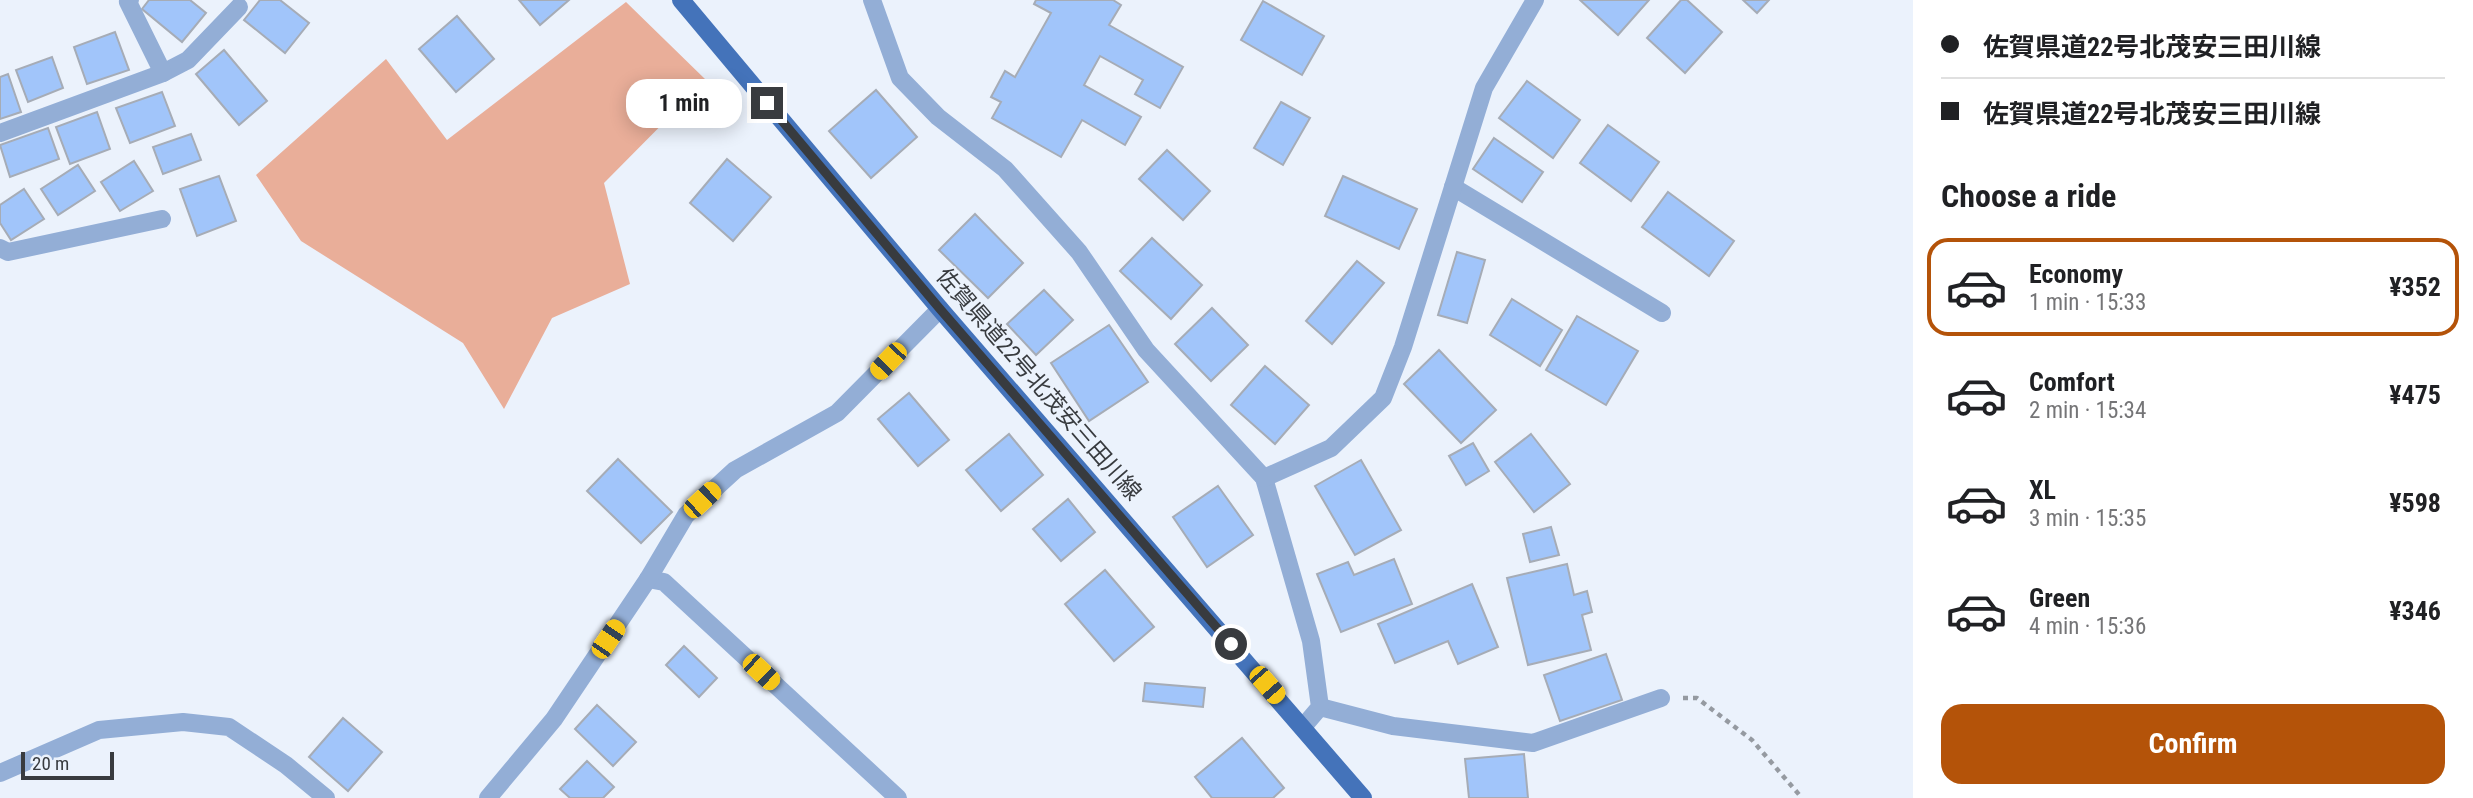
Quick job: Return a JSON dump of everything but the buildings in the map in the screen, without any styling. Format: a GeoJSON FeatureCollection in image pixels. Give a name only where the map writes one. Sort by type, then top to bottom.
{"type":"FeatureCollection","features":[{"type":"Feature","properties":{"kind":"main road","name":"佐賀県道22号北茂安三田川線"},"geometry":{"type":"LineString","coordinates":[[681,0],[940,309],[1363,798]]}},
{"type":"Feature","properties":{"kind":"street"},"geometry":{"type":"LineString","coordinates":[[130,0],[128,2],[163,74]]}},
{"type":"Feature","properties":{"kind":"street"},"geometry":{"type":"LineString","coordinates":[[872,0],[900,78],[938,117],[1005,169],[1079,252],[1146,350],[1221,435],[1264,478],[1311,640],[1320,707],[1303,727]]}},
{"type":"Feature","properties":{"kind":"street"},"geometry":{"type":"LineString","coordinates":[[1264,478],[1331,448],[1383,398],[1403,346],[1484,88],[1535,0]]}},
{"type":"Feature","properties":{"kind":"street"},"geometry":{"type":"LineString","coordinates":[[0,133],[163,74],[188,60],[239,7]]}},
{"type":"Feature","properties":{"kind":"street"},"geometry":{"type":"LineString","coordinates":[[1453,187],[1662,313]]}},
{"type":"Feature","properties":{"kind":"street"},"geometry":{"type":"LineString","coordinates":[[0,248],[8,252],[162,219]]}},
{"type":"Feature","properties":{"kind":"street"},"geometry":{"type":"LineString","coordinates":[[488,798],[554,719],[648,579],[685,515],[735,470],[837,413],[940,309]]}},
{"type":"Feature","properties":{"kind":"street"},"geometry":{"type":"LineString","coordinates":[[648,579],[664,582],[898,798]]}},
{"type":"Feature","properties":{"kind":"street"},"geometry":{"type":"LineString","coordinates":[[1320,707],[1393,726],[1533,743],[1661,698]]}},
{"type":"Feature","properties":{"kind":"street"},"geometry":{"type":"LineString","coordinates":[[0,773],[99,730],[183,722],[229,727],[286,765],[326,798]]}},
{"type":"Feature","properties":{"kind":"path"},"geometry":{"type":"LineString","coordinates":[[1661,698],[1697,698],[1752,740],[1802,798]]}},
{"type":"Feature","properties":{"kind":"shaded area"},"geometry":{"type":"Polygon","coordinates":[[[626,2],[706,80],[604,183],[630,284],[552,318],[504,409],[463,343],[301,241],[256,175],[386,59],[447,140],[626,2]]]}},
{"type":"Feature","properties":{"kind":"route"},"geometry":{"type":"LineString","coordinates":[[767,103],[940,309],[1231,644]]}}]}
